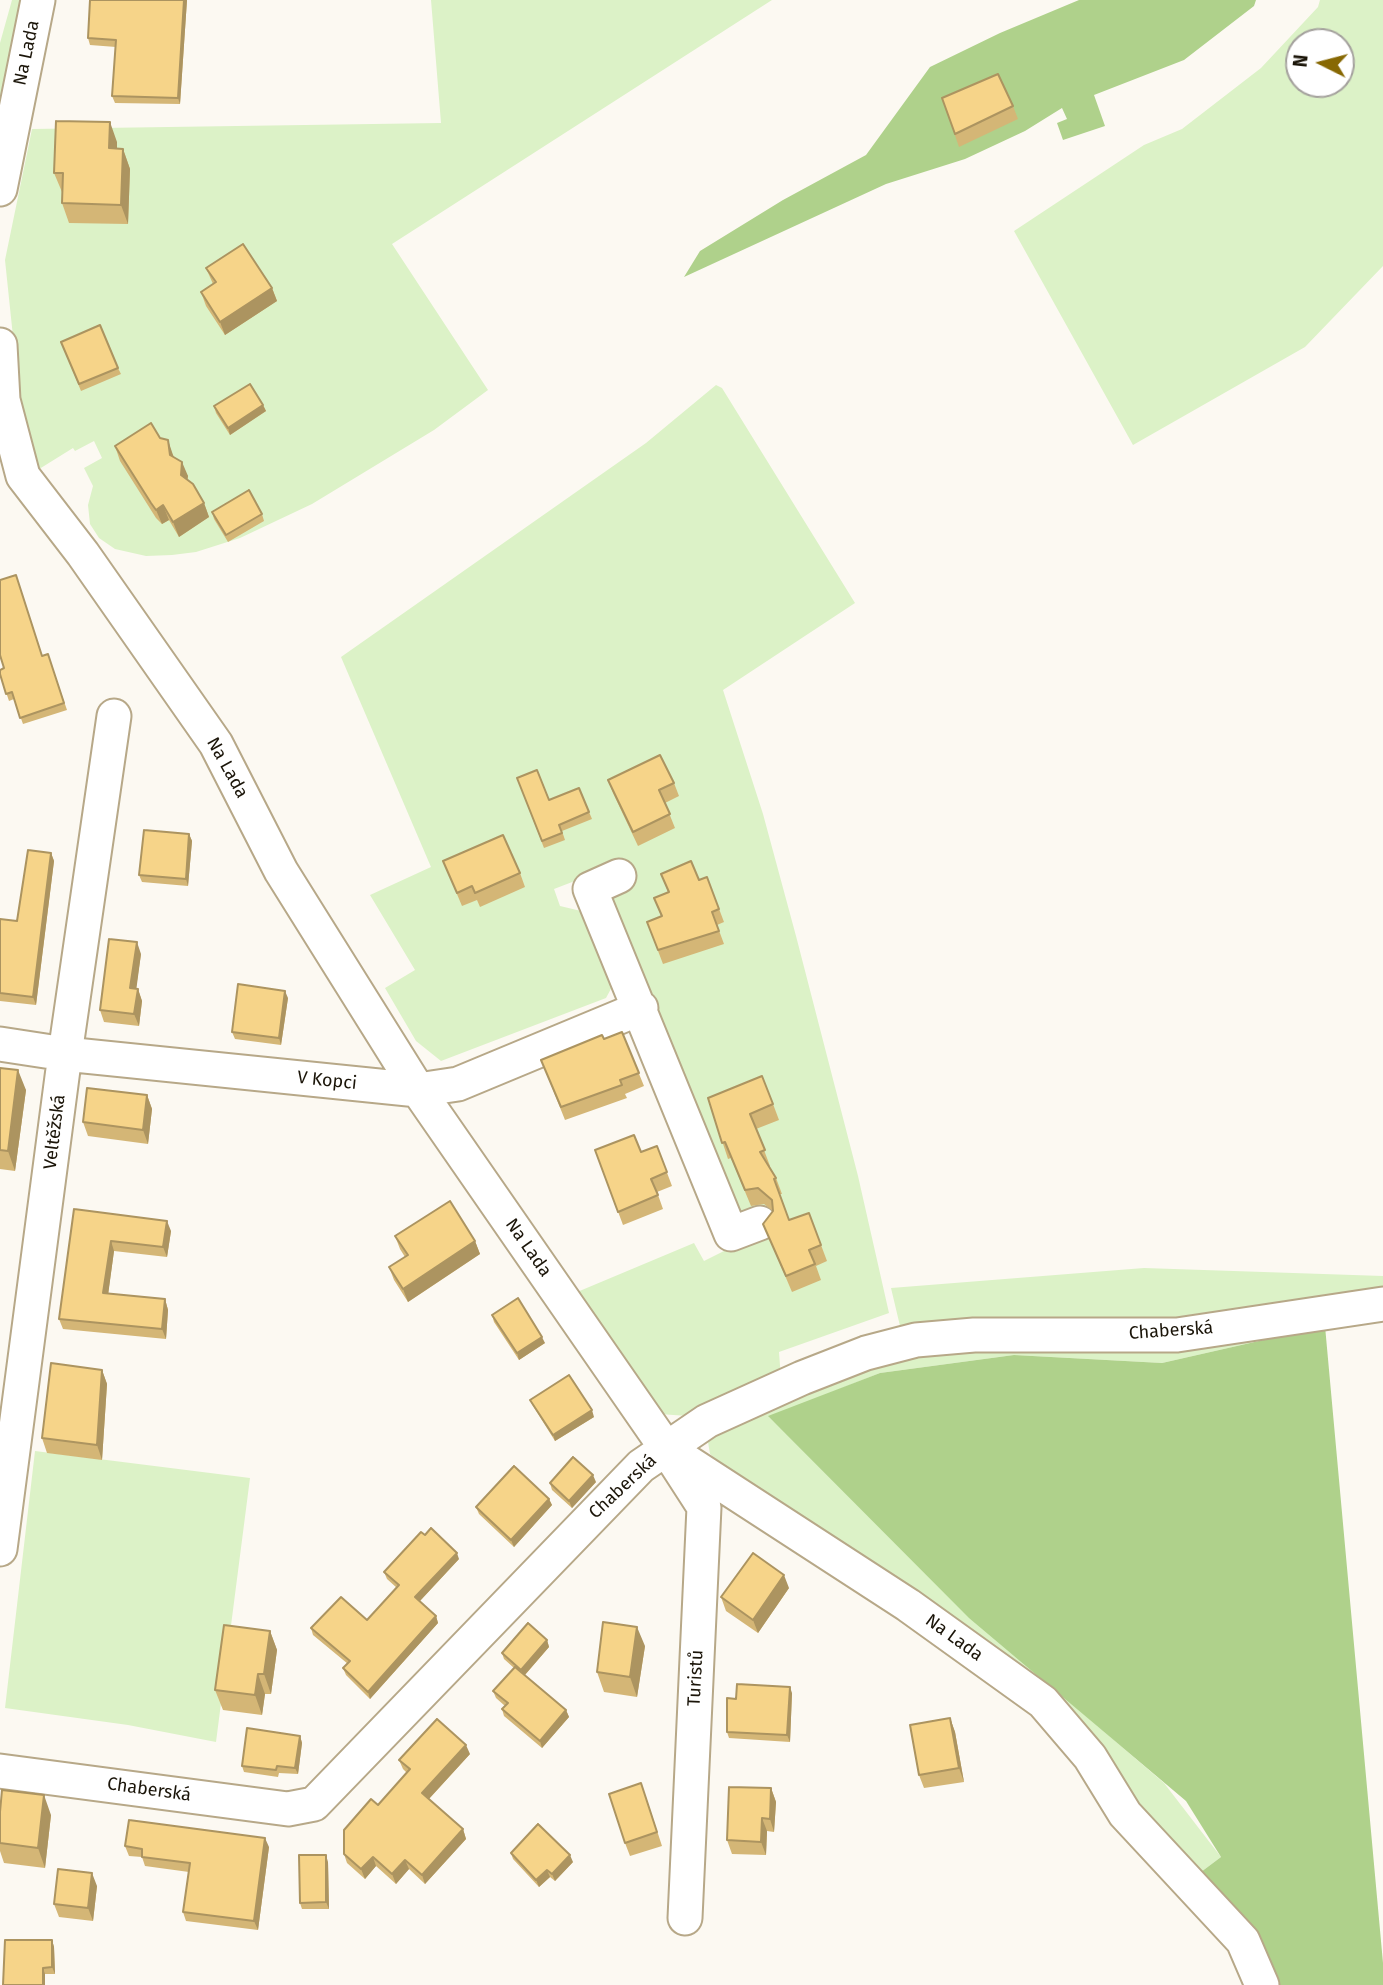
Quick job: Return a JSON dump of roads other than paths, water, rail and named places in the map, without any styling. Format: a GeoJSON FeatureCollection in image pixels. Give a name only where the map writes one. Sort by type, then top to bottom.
{"type":"FeatureCollection","features":[{"type":"Feature","properties":{"kind":"street","name":"Na Lada"},"geometry":{"type":"LineString","coordinates":[[0,189],[38,0]]}},
{"type":"Feature","properties":{"kind":"street","name":"Na Lada"},"geometry":{"type":"LineString","coordinates":[[0,345],[3,400],[23,476],[83,554],[216,744],[281,871],[418,1090],[666,1448],[908,1605],[1043,1702],[1090,1757],[1125,1814],[1243,1941],[1262,1985]]}},
{"type":"Feature","properties":{"kind":"street","name":"Veltěžská"},"geometry":{"type":"LineString","coordinates":[[0,1549],[65,1054],[114,716]]}},
{"type":"Feature","properties":{"kind":"street"},"geometry":{"type":"LineString","coordinates":[[592,888],[731,1234],[760,1223]]}},
{"type":"Feature","properties":{"kind":"street","name":"V Kopci"},"geometry":{"type":"LineString","coordinates":[[0,1044],[65,1054],[418,1090],[458,1084],[640,1007]]}},
{"type":"Feature","properties":{"kind":"street","name":"Chaberská"},"geometry":{"type":"LineString","coordinates":[[0,1771],[288,1809],[314,1804],[641,1466],[707,1421],[802,1378],[866,1353],[916,1340],[974,1335],[1177,1335],[1383,1304]]}},
{"type":"Feature","properties":{"kind":"street","name":"Turistů"},"geometry":{"type":"LineString","coordinates":[[666,1448],[704,1507],[685,1918]]}}]}
